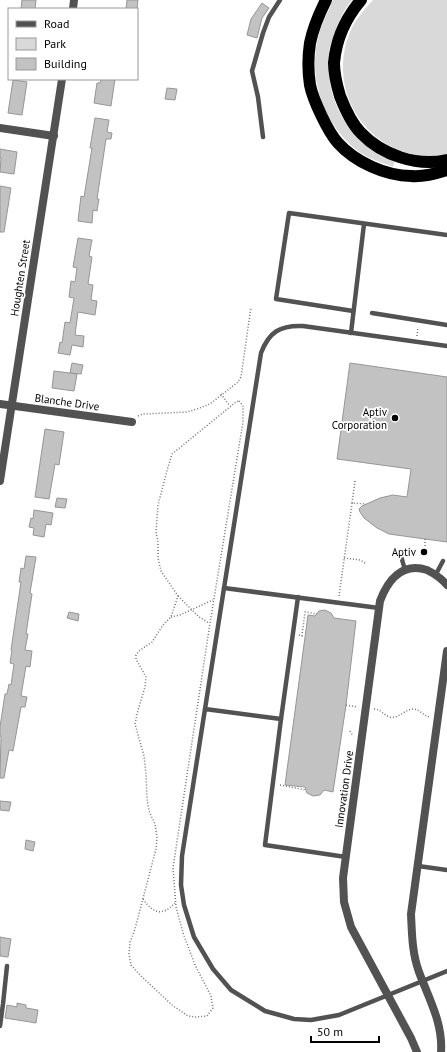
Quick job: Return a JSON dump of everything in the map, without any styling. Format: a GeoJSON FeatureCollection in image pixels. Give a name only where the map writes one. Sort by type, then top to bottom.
{"type":"FeatureCollection","features":[{"type":"Feature","properties":{"kind":"highway"},"geometry":{"type":"LineString","coordinates":[[326,0],[317,18],[310,43],[310,86],[319,110],[338,143],[359,160],[383,172],[410,176],[430,175],[447,170]]}},
{"type":"Feature","properties":{"kind":"highway"},"geometry":{"type":"LineString","coordinates":[[361,0],[346,19],[342,28],[337,42],[334,65],[336,84],[349,116],[360,132],[373,144],[393,155],[412,161],[439,162],[447,160]]}},
{"type":"Feature","properties":{"kind":"street","name":"Houghten Street"},"geometry":{"type":"LineString","coordinates":[[0,481],[62,80]]}},
{"type":"Feature","properties":{"kind":"street"},"geometry":{"type":"LineString","coordinates":[[0,128],[54,136]]}},
{"type":"Feature","properties":{"kind":"street","name":"Blanche Drive"},"geometry":{"type":"LineString","coordinates":[[0,404],[132,422]]}},
{"type":"Feature","properties":{"kind":"street"},"geometry":{"type":"LineString","coordinates":[[405,570],[410,568],[421,568],[436,574],[447,585]]}},
{"type":"Feature","properties":{"kind":"street","name":"Innovation Drive"},"geometry":{"type":"LineString","coordinates":[[405,570],[394,577],[388,585],[379,608],[343,878],[344,902],[351,927],[411,1038],[417,1052]]}},
{"type":"Feature","properties":{"kind":"street"},"geometry":{"type":"LineString","coordinates":[[441,1052],[440,1032],[437,1018],[422,981],[412,944],[411,914],[447,651]]}},
{"type":"Feature","properties":{"kind":"lane"},"geometry":{"type":"LineString","coordinates":[[263,136],[258,97],[252,71],[269,17],[280,0]]}},
{"type":"Feature","properties":{"kind":"lane"},"geometry":{"type":"LineString","coordinates":[[353,311],[276,299],[289,213],[447,235]]}},
{"type":"Feature","properties":{"kind":"lane"},"geometry":{"type":"LineString","coordinates":[[351,333],[364,224]]}},
{"type":"Feature","properties":{"kind":"lane"},"geometry":{"type":"LineString","coordinates":[[372,314],[447,325]]}},
{"type":"Feature","properties":{"kind":"lane"},"geometry":{"type":"LineString","coordinates":[[447,346],[303,326],[285,327],[275,332],[264,344],[261,353],[182,856],[181,885],[184,905],[194,937],[213,969],[231,990],[265,1011],[294,1019],[311,1020],[339,1015],[447,971]]}},
{"type":"Feature","properties":{"kind":"lane"},"geometry":{"type":"LineString","coordinates":[[401,556],[405,570]]}},
{"type":"Feature","properties":{"kind":"lane"},"geometry":{"type":"LineString","coordinates":[[436,574],[443,561]]}},
{"type":"Feature","properties":{"kind":"lane"},"geometry":{"type":"LineString","coordinates":[[224,588],[379,608]]}},
{"type":"Feature","properties":{"kind":"lane"},"geometry":{"type":"LineString","coordinates":[[298,597],[265,845],[346,857]]}},
{"type":"Feature","properties":{"kind":"lane"},"geometry":{"type":"LineString","coordinates":[[205,709],[281,719]]}},
{"type":"Feature","properties":{"kind":"lane"},"geometry":{"type":"LineString","coordinates":[[418,866],[447,870]]}},
{"type":"Feature","properties":{"kind":"lane"},"geometry":{"type":"LineString","coordinates":[[0,1026],[4,1004],[7,966]]}},
{"type":"Feature","properties":{"kind":"path"},"geometry":{"type":"LineString","coordinates":[[132,422],[133,418],[143,414],[187,412],[197,409],[210,404],[238,382],[241,376],[251,307]]}},
{"type":"Feature","properties":{"kind":"path"},"geometry":{"type":"LineString","coordinates":[[221,394],[230,406]]}},
{"type":"Feature","properties":{"kind":"path"},"geometry":{"type":"LineString","coordinates":[[178,596],[171,617],[163,625],[152,642],[139,651],[136,655],[136,659],[146,677],[145,687],[135,724],[144,756],[149,811],[155,824],[157,837],[156,849],[130,942],[129,954],[131,965],[172,1006],[188,1016],[196,1017],[207,1016],[213,1008],[211,996],[195,965],[183,933],[175,903],[174,855],[210,623],[242,422],[243,406],[239,400],[172,454],[158,505],[156,532],[158,542],[158,558],[161,571],[178,596],[199,617],[210,623],[218,628]]}},
{"type":"Feature","properties":{"kind":"path"},"geometry":{"type":"LineString","coordinates":[[339,596],[355,481]]}},
{"type":"Feature","properties":{"kind":"path"},"geometry":{"type":"LineString","coordinates":[[352,503],[366,504]]}},
{"type":"Feature","properties":{"kind":"path"},"geometry":{"type":"LineString","coordinates":[[425,539],[425,547]]}},
{"type":"Feature","properties":{"kind":"path"},"geometry":{"type":"LineString","coordinates":[[344,558],[360,560],[365,563]]}},
{"type":"Feature","properties":{"kind":"path"},"geometry":{"type":"LineString","coordinates":[[171,617],[192,610],[214,599],[218,599]]}},
{"type":"Feature","properties":{"kind":"path"},"geometry":{"type":"LineString","coordinates":[[299,635],[302,636],[305,612],[317,614]]}},
{"type":"Feature","properties":{"kind":"path"},"geometry":{"type":"LineString","coordinates":[[346,705],[363,708]]}},
{"type":"Feature","properties":{"kind":"path"},"geometry":{"type":"LineString","coordinates":[[372,709],[379,710],[385,715],[395,717],[408,709],[417,709],[425,716],[434,718]]}},
{"type":"Feature","properties":{"kind":"path"},"geometry":{"type":"LineString","coordinates":[[279,785],[306,790]]}},
{"type":"Feature","properties":{"kind":"path"},"geometry":{"type":"LineString","coordinates":[[143,899],[155,911],[162,912],[170,908],[175,903]]}},
{"type":"Feature","properties":{"kind":"green space"},"geometry":{"type":"Polygon","coordinates":[[[333,0],[352,0],[339,21],[330,48],[328,67],[333,97],[338,110],[355,134],[365,145],[378,154],[395,161],[393,167],[367,157],[354,148],[344,138],[328,116],[318,90],[315,63],[317,42],[320,30],[333,0]]]}},
{"type":"Feature","properties":{"kind":"green space"},"geometry":{"type":"Polygon","coordinates":[[[373,0],[447,0],[447,155],[423,156],[402,151],[383,142],[367,128],[355,112],[347,94],[343,74],[344,53],[352,28],[360,15],[373,0]]]}},
{"type":"Feature","properties":{"kind":"building"},"geometry":{"type":"Polygon","coordinates":[[[22,0],[36,0],[35,8],[21,8],[22,0]]]}},
{"type":"Feature","properties":{"kind":"building"},"geometry":{"type":"Polygon","coordinates":[[[127,0],[138,0],[137,8],[126,8],[127,0]]]}},
{"type":"Feature","properties":{"kind":"building"},"geometry":{"type":"Polygon","coordinates":[[[262,3],[269,8],[262,18],[257,38],[247,35],[251,19],[262,3]]]}},
{"type":"Feature","properties":{"kind":"building"},"geometry":{"type":"Polygon","coordinates":[[[13,80],[27,82],[22,115],[8,113],[13,80]]]}},
{"type":"Feature","properties":{"kind":"building"},"geometry":{"type":"Polygon","coordinates":[[[101,80],[115,80],[111,106],[94,103],[97,83],[100,83],[101,80]]]}},
{"type":"Feature","properties":{"kind":"building"},"geometry":{"type":"Polygon","coordinates":[[[167,88],[177,89],[175,100],[165,99],[167,88]]]}},
{"type":"Feature","properties":{"kind":"building"},"geometry":{"type":"Polygon","coordinates":[[[95,118],[109,120],[107,132],[112,133],[111,139],[106,139],[97,199],[99,199],[97,211],[93,210],[92,223],[78,221],[81,196],[84,197],[95,118]]]}},
{"type":"Feature","properties":{"kind":"building"},"geometry":{"type":"Polygon","coordinates":[[[0,149],[17,152],[14,174],[0,172],[0,149]]]}},
{"type":"Feature","properties":{"kind":"building"},"geometry":{"type":"Polygon","coordinates":[[[0,186],[11,188],[4,232],[0,232],[0,186]]]}},
{"type":"Feature","properties":{"kind":"building"},"geometry":{"type":"Polygon","coordinates":[[[78,238],[92,240],[89,256],[92,257],[88,284],[93,285],[91,300],[97,301],[95,315],[78,312],[75,335],[84,336],[83,347],[72,345],[70,355],[58,353],[60,342],[62,343],[65,322],[70,323],[74,298],[69,297],[71,281],[75,282],[77,268],[73,267],[78,238]]]}},
{"type":"Feature","properties":{"kind":"building"},"geometry":{"type":"Polygon","coordinates":[[[72,363],[83,365],[81,374],[70,373],[72,363]]]}},
{"type":"Feature","properties":{"kind":"building","name":"Aptiv Corporation"},"geometry":{"type":"Polygon","coordinates":[[[350,363],[447,377],[447,542],[389,534],[377,528],[364,518],[360,512],[359,509],[362,506],[380,498],[393,495],[407,497],[411,469],[337,459],[350,363]]]}},
{"type":"Feature","properties":{"kind":"building"},"geometry":{"type":"Polygon","coordinates":[[[54,371],[77,374],[74,391],[52,388],[54,371]]]}},
{"type":"Feature","properties":{"kind":"building"},"geometry":{"type":"Polygon","coordinates":[[[45,429],[64,432],[59,465],[55,464],[49,499],[35,497],[45,429]]]}},
{"type":"Feature","properties":{"kind":"building"},"geometry":{"type":"Polygon","coordinates":[[[57,498],[67,499],[65,508],[55,507],[57,498]]]}},
{"type":"Feature","properties":{"kind":"building"},"geometry":{"type":"Polygon","coordinates":[[[34,510],[53,513],[51,525],[46,524],[44,537],[33,535],[34,528],[29,527],[31,518],[33,519],[34,510]]]}},
{"type":"Feature","properties":{"kind":"building"},"geometry":{"type":"Polygon","coordinates":[[[26,556],[36,557],[30,593],[32,594],[25,650],[32,651],[30,667],[26,666],[21,696],[27,697],[25,707],[21,707],[13,751],[9,750],[4,778],[0,778],[0,727],[5,694],[7,694],[9,684],[11,685],[14,664],[10,663],[11,650],[21,582],[19,582],[21,568],[24,569],[26,556]]]}},
{"type":"Feature","properties":{"kind":"building"},"geometry":{"type":"Polygon","coordinates":[[[325,610],[331,613],[334,618],[356,621],[346,705],[333,792],[324,790],[320,795],[313,796],[307,793],[305,787],[285,785],[308,615],[315,616],[319,611],[325,610]]]}},
{"type":"Feature","properties":{"kind":"building"},"geometry":{"type":"Polygon","coordinates":[[[69,612],[79,614],[78,621],[67,618],[69,612]]]}},
{"type":"Feature","properties":{"kind":"building"},"geometry":{"type":"Polygon","coordinates":[[[0,801],[11,802],[9,811],[0,810],[0,801]]]}},
{"type":"Feature","properties":{"kind":"building"},"geometry":{"type":"Polygon","coordinates":[[[26,840],[35,842],[33,851],[25,849],[26,840]]]}},
{"type":"Feature","properties":{"kind":"building"},"geometry":{"type":"Polygon","coordinates":[[[0,937],[11,939],[8,957],[0,956],[0,937]]]}},
{"type":"Feature","properties":{"kind":"building"},"geometry":{"type":"Polygon","coordinates":[[[17,1003],[26,1005],[26,1008],[38,1010],[36,1023],[5,1018],[7,1005],[17,1007],[17,1003]]]}},
{"type":"Feature","properties":{"kind":"place","name":"Aptiv Corporation"},"geometry":{"type":"Point","coordinates":[395,418]}},
{"type":"Feature","properties":{"kind":"place","name":"Aptiv"},"geometry":{"type":"Point","coordinates":[424,552]}}]}
